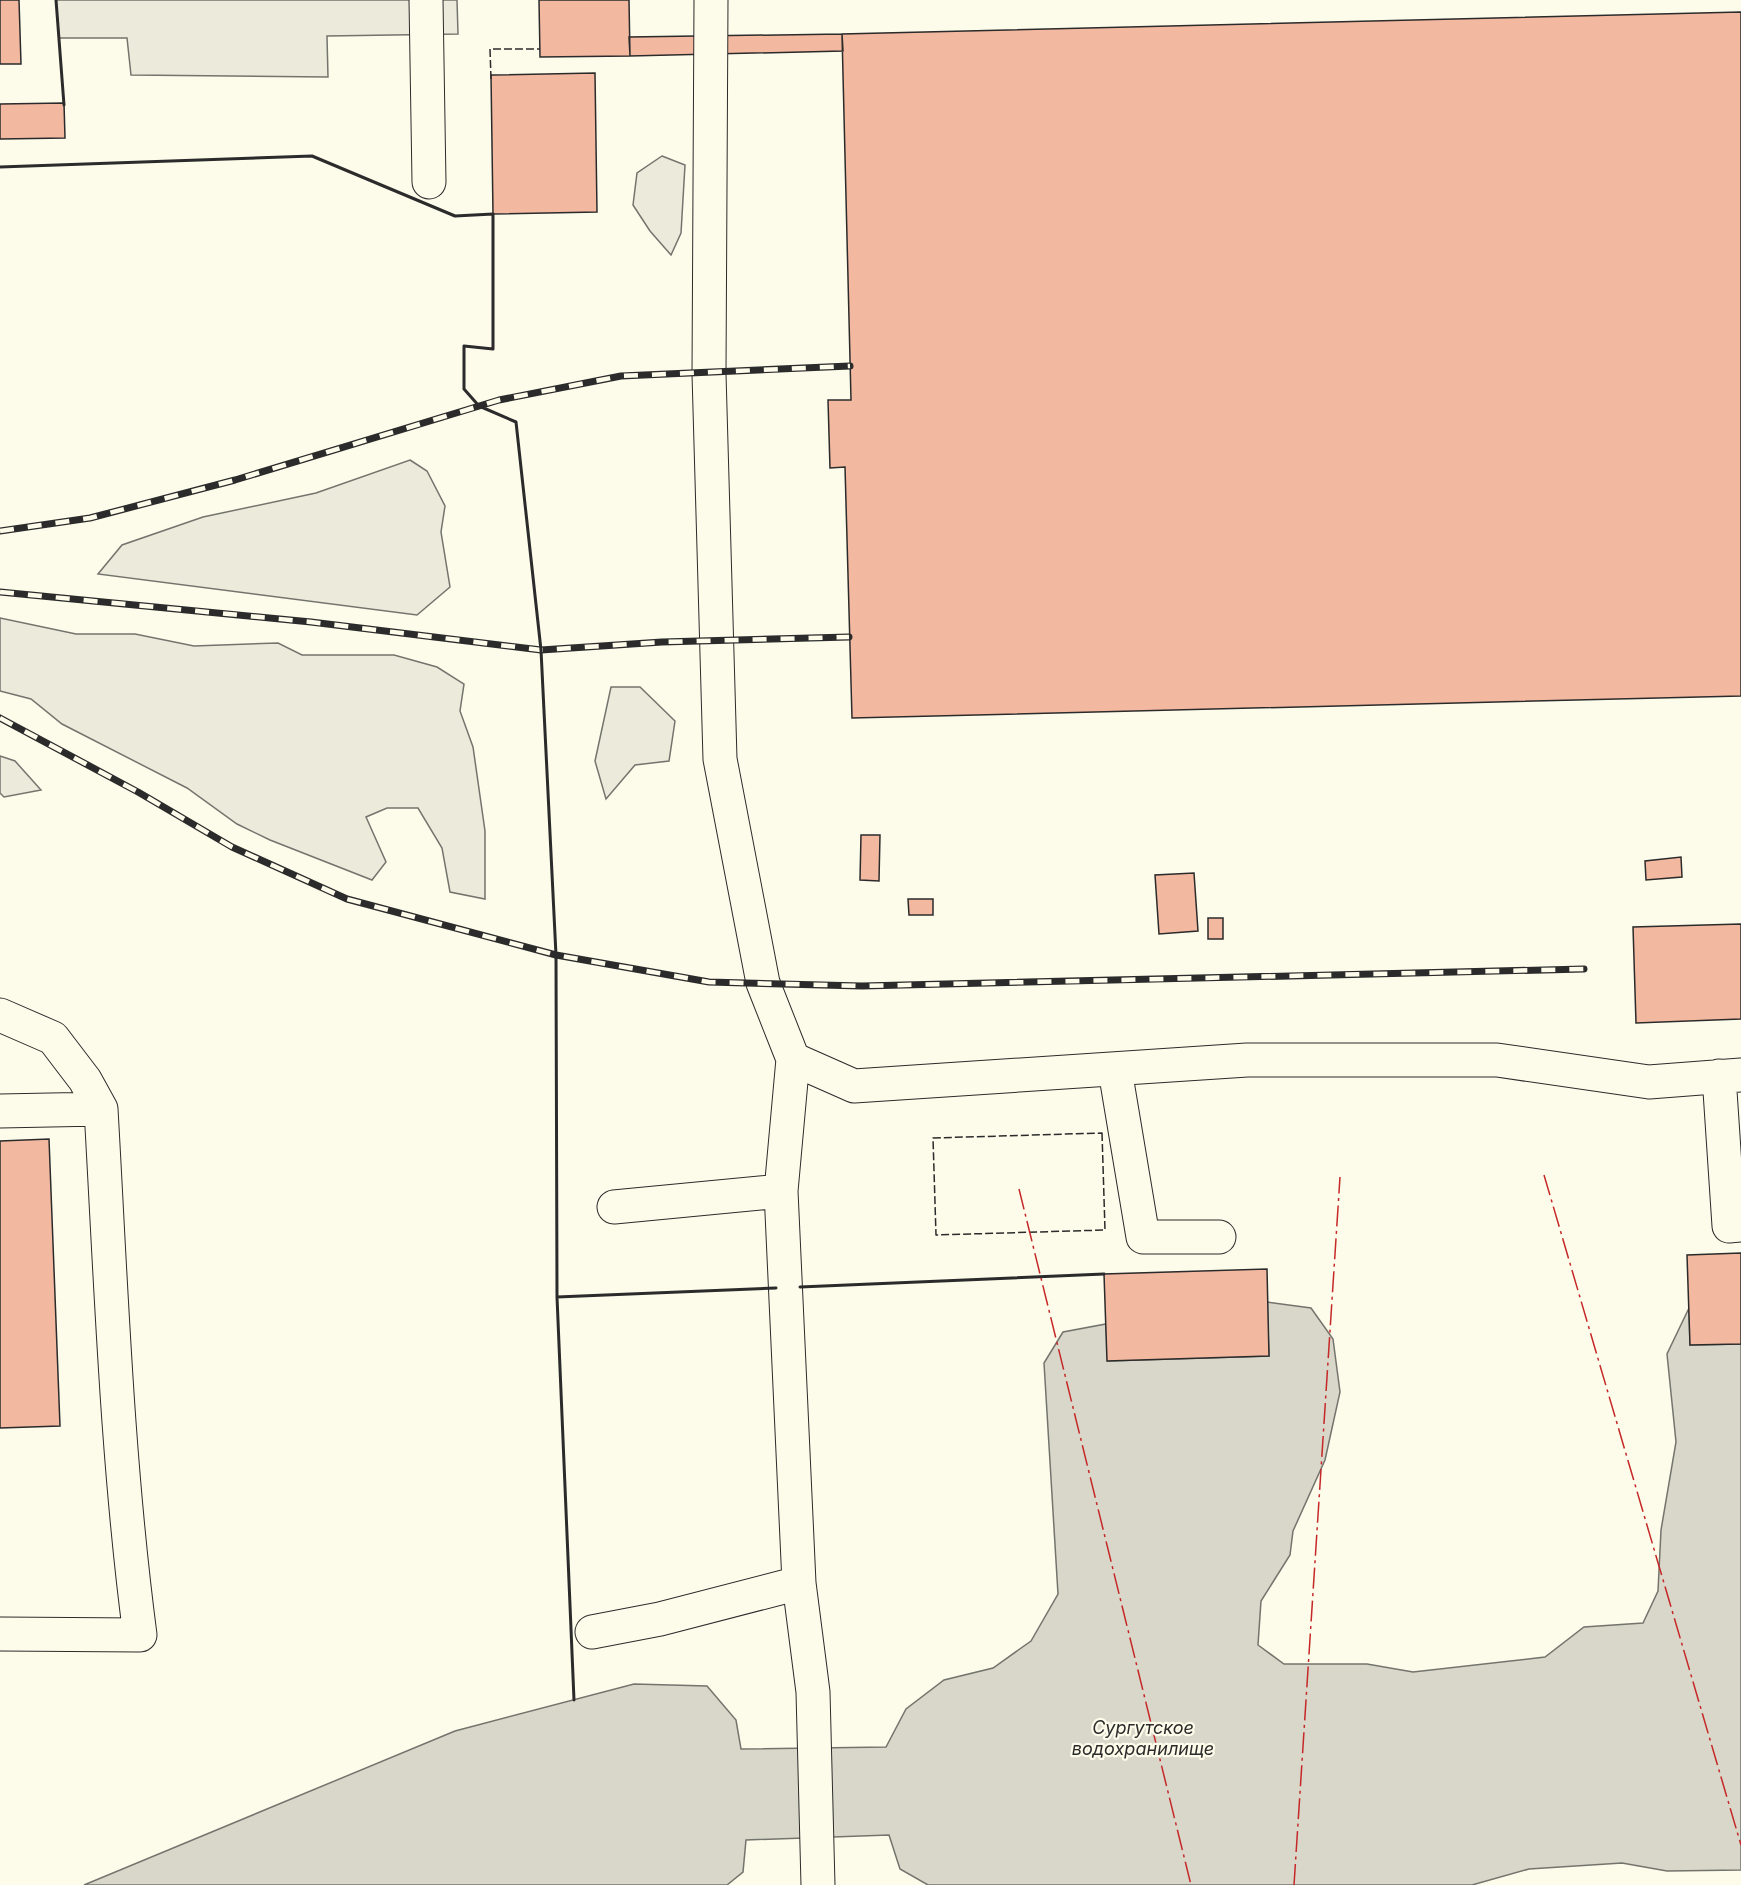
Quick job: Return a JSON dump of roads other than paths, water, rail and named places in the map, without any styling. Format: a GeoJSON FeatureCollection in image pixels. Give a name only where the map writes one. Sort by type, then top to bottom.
{"type":"FeatureCollection","features":[{"type":"Feature","properties":{"kind":"lane"},"geometry":{"type":"LineString","coordinates":[[426,0],[429,182]]}},
{"type":"Feature","properties":{"kind":"lane"},"geometry":{"type":"LineString","coordinates":[[711,0],[709,374],[720,759],[763,983],[793,1059],[781,1191],[799,1583],[813,1692],[818,1885]]}},
{"type":"Feature","properties":{"kind":"lane"},"geometry":{"type":"LineString","coordinates":[[0,1015],[53,1038],[85,1080],[101,1109],[122,1467],[130,1559],[140,1635],[0,1634]]}},
{"type":"Feature","properties":{"kind":"lane"},"geometry":{"type":"LineString","coordinates":[[793,1059],[854,1086],[1247,1060],[1497,1060],[1649,1082],[1730,1076],[1729,1226],[1741,1225]]}},
{"type":"Feature","properties":{"kind":"lane"},"geometry":{"type":"LineString","coordinates":[[1115,1070],[1143,1237],[1219,1237]]}},
{"type":"Feature","properties":{"kind":"lane"},"geometry":{"type":"LineString","coordinates":[[0,1111],[101,1109]]}},
{"type":"Feature","properties":{"kind":"lane"},"geometry":{"type":"LineString","coordinates":[[614,1207],[781,1191]]}},
{"type":"Feature","properties":{"kind":"lane"},"geometry":{"type":"LineString","coordinates":[[592,1632],[660,1619],[799,1583]]}},
{"type":"Feature","properties":{"kind":"water","name":"Сургутское водохранилище"},"geometry":{"type":"Polygon","coordinates":[[[1267,1302],[1311,1308],[1333,1339],[1340,1392],[1325,1460],[1293,1531],[1290,1555],[1261,1601],[1258,1645],[1284,1664],[1367,1664],[1413,1672],[1545,1657],[1584,1627],[1643,1623],[1658,1591],[1661,1530],[1676,1442],[1667,1354],[1689,1308],[1690,1345],[1741,1344],[1741,1870],[1667,1871],[1622,1863],[1529,1869],[1472,1885],[928,1885],[900,1869],[889,1835],[746,1840],[743,1872],[727,1885],[84,1885],[455,1731],[634,1684],[707,1686],[736,1720],[741,1749],[886,1747],[906,1709],[944,1680],[993,1668],[1031,1641],[1058,1594],[1044,1363],[1063,1332],[1106,1324],[1108,1361],[1269,1356],[1267,1302]]]}},
{"type":"Feature","properties":{"kind":"railway"},"geometry":{"type":"LineString","coordinates":[[0,531],[90,518],[235,480],[499,400],[621,376],[850,366]]}},
{"type":"Feature","properties":{"kind":"railway"},"geometry":{"type":"LineString","coordinates":[[0,592],[311,622],[541,650],[662,642],[849,637]]}},
{"type":"Feature","properties":{"kind":"railway"},"geometry":{"type":"LineString","coordinates":[[0,718],[138,792],[232,847],[347,899],[556,955],[709,982],[862,986],[1584,969]]}}]}
